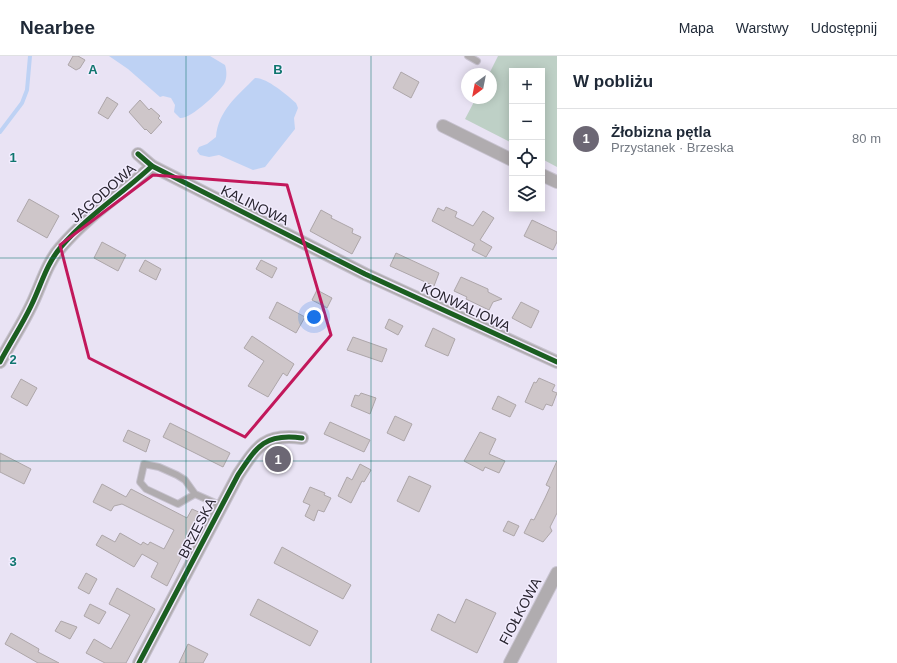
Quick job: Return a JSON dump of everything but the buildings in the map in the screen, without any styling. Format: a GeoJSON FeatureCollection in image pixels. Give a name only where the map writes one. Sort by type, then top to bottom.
{"type":"FeatureCollection","features":[{"type":"Feature","properties":{"kind":"street"},"geometry":{"type":"LineString","coordinates":[[443,126],[509,159]]}},
{"type":"Feature","properties":{"kind":"street","name":"KALINOWA"},"geometry":{"type":"LineString","coordinates":[[138,154],[152,166],[365,274]]}},
{"type":"Feature","properties":{"kind":"street","name":"JAGODOWA"},"geometry":{"type":"LineString","coordinates":[[0,362],[31,306],[48,264],[61,247],[98,209],[135,182],[152,166]]}},
{"type":"Feature","properties":{"kind":"street"},"geometry":{"type":"LineString","coordinates":[[544,176],[557,182]]}},
{"type":"Feature","properties":{"kind":"street","name":"KONWALIOWA"},"geometry":{"type":"LineString","coordinates":[[365,274],[557,362]]}},
{"type":"Feature","properties":{"kind":"street","name":"BRZESKA"},"geometry":{"type":"LineString","coordinates":[[139,663],[238,475],[251,455],[264,443],[274,437],[285,435],[302,438]]}},
{"type":"Feature","properties":{"kind":"street","name":"FIOŁKOWA"},"geometry":{"type":"LineString","coordinates":[[510,663],[557,573]]}},
{"type":"Feature","properties":{"kind":"lane"},"geometry":{"type":"LineString","coordinates":[[468,56],[477,61]]}},
{"type":"Feature","properties":{"kind":"lane"},"geometry":{"type":"LineString","coordinates":[[195,494],[178,504],[146,489],[140,482],[144,464],[158,467],[177,475],[185,480],[195,494],[222,506]]}},
{"type":"Feature","properties":{"kind":"highlighted area"},"geometry":{"type":"Polygon","coordinates":[[[153,175],[287,185],[331,335],[245,437],[89,358],[60,245],[153,175]]]}},
{"type":"Feature","properties":{"kind":"green space"},"geometry":{"type":"Polygon","coordinates":[[[498,56],[557,56],[557,167],[545,161],[545,68],[509,68],[509,141],[465,119],[473,104],[497,104],[497,68],[492,68],[498,56]]]}},
{"type":"Feature","properties":{"kind":"water"},"geometry":{"type":"Polygon","coordinates":[[[109,56],[210,56],[225,65],[226,80],[221,88],[204,105],[191,114],[180,118],[174,112],[175,105],[171,98],[163,96],[160,97],[128,69],[109,56]]]}},
{"type":"Feature","properties":{"kind":"water"},"geometry":{"type":"Polygon","coordinates":[[[255,78],[260,78],[270,83],[296,103],[298,108],[294,118],[295,129],[265,167],[253,170],[219,155],[209,157],[200,155],[197,151],[199,147],[207,144],[216,137],[220,119],[224,112],[235,98],[255,78]]]}},
{"type":"Feature","properties":{"kind":"waterway"},"geometry":{"type":"LineString","coordinates":[[0,132],[22,103],[27,90],[30,56]]}},
{"type":"Feature","properties":{"kind":"cycle path"},"geometry":{"type":"LineString","coordinates":[[138,154],[152,166],[365,274],[557,362]]}},
{"type":"Feature","properties":{"kind":"cycle path"},"geometry":{"type":"LineString","coordinates":[[0,362],[35,298],[51,261],[61,247],[82,225],[152,166]]}},
{"type":"Feature","properties":{"kind":"cycle path"},"geometry":{"type":"LineString","coordinates":[[139,663],[238,475],[251,456],[257,449],[270,440],[289,437],[302,438]]}},
{"type":"Feature","properties":{"kind":"place","name":"Żłobizna pętla"},"geometry":{"type":"Point","coordinates":[278,459]}}]}
